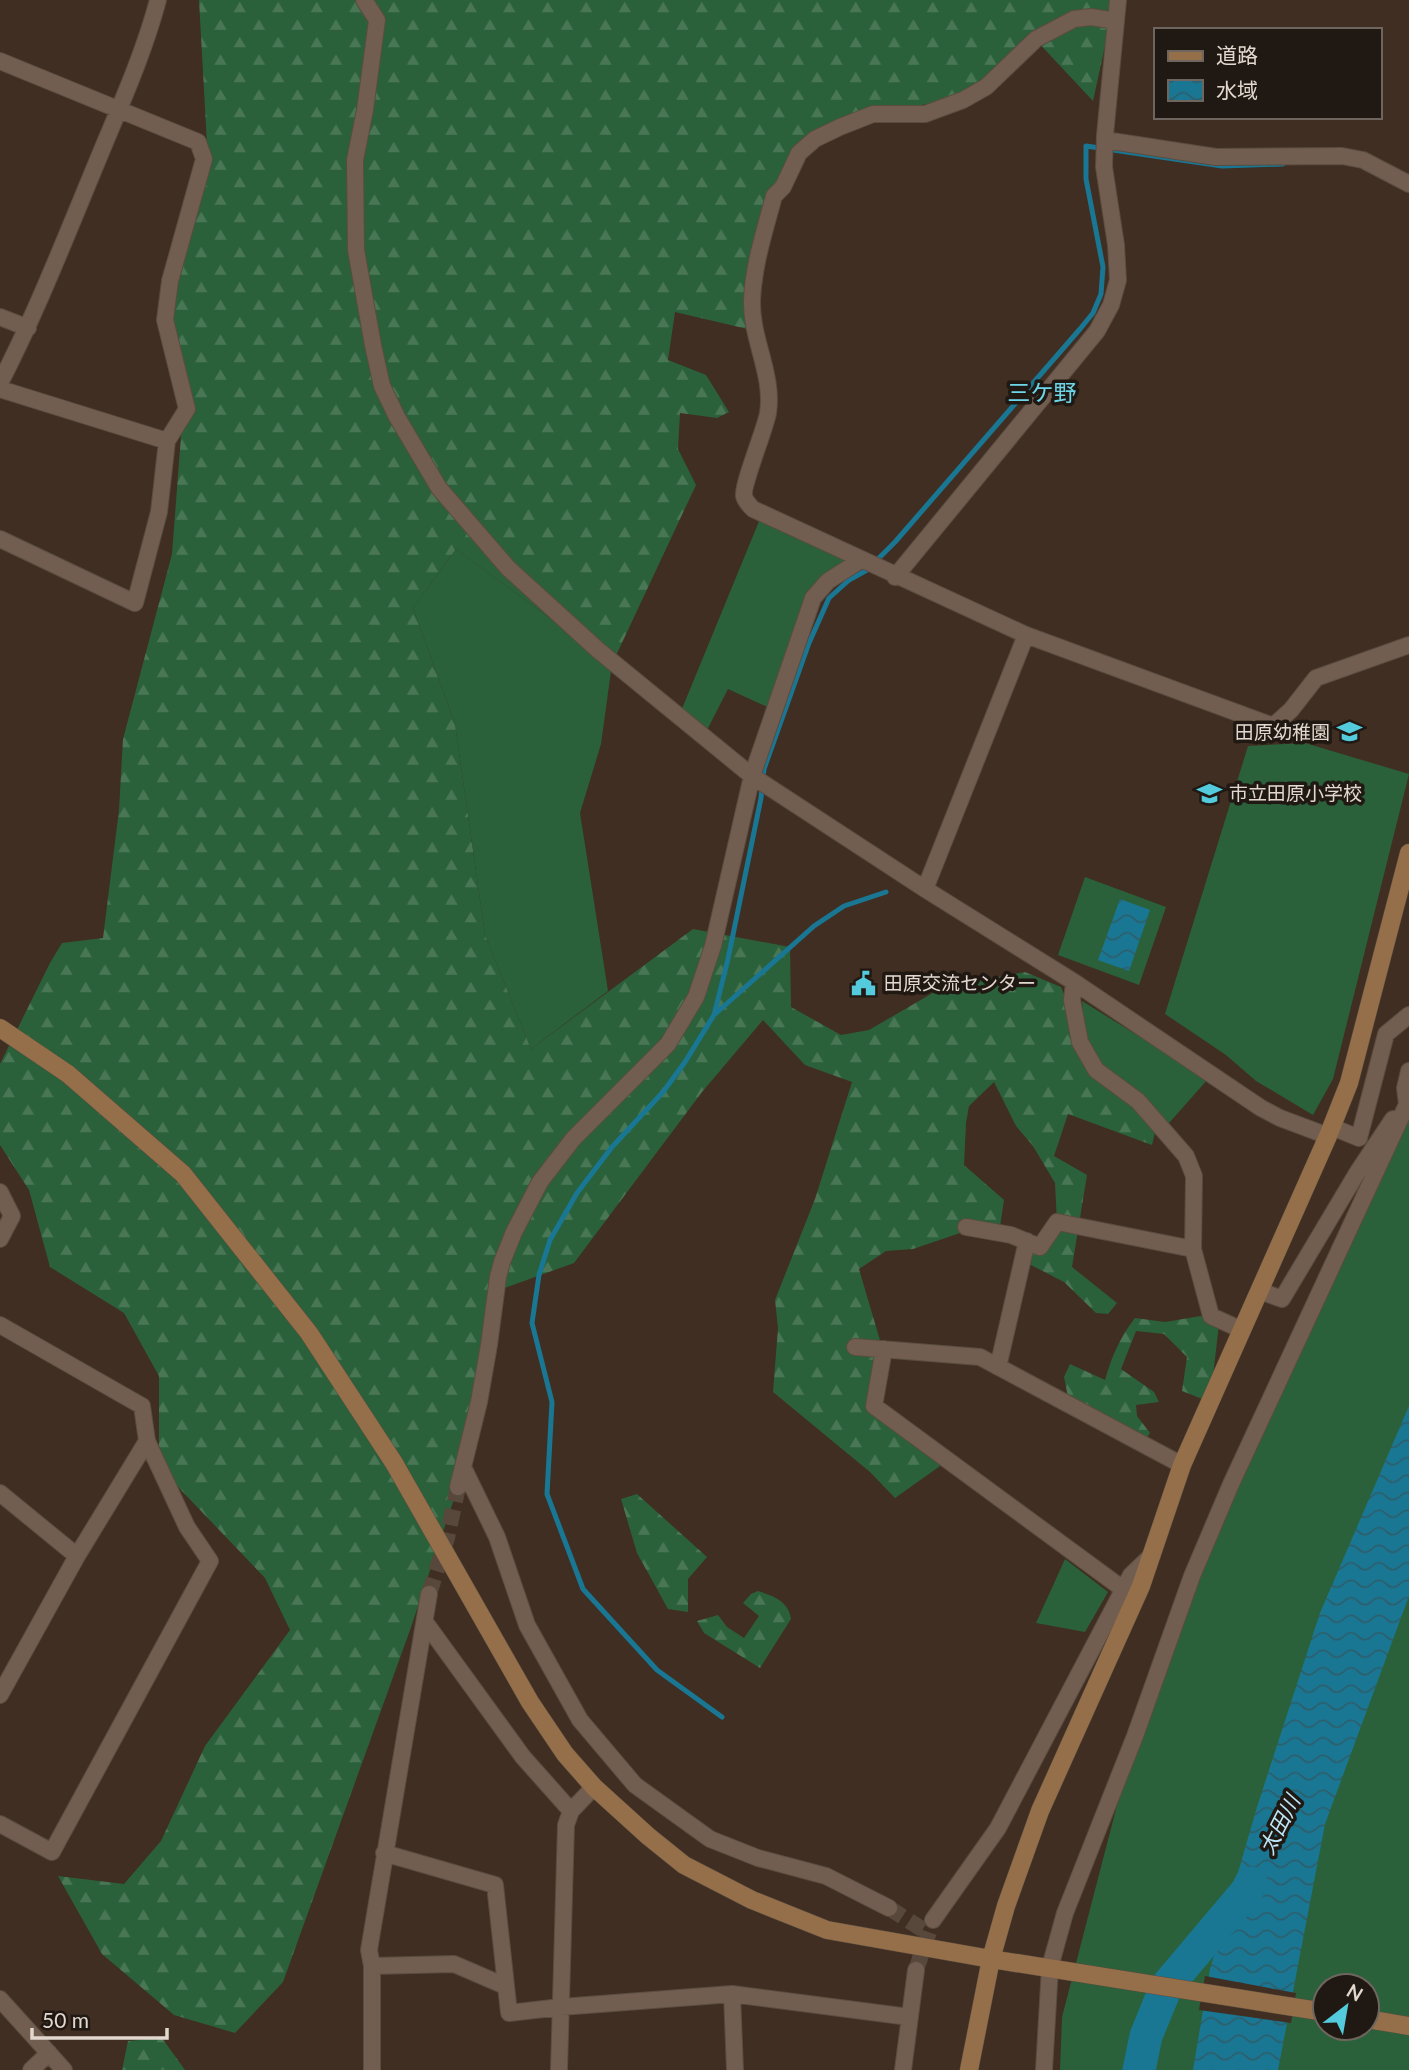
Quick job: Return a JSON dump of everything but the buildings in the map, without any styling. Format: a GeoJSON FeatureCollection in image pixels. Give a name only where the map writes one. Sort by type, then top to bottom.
{"type":"FeatureCollection","features":[{"type":"Feature","properties":{"kind":"street"},"geometry":{"type":"LineString","coordinates":[[0,383],[28,328],[119,108],[149,32],[158,0]]}},
{"type":"Feature","properties":{"kind":"street"},"geometry":{"type":"LineString","coordinates":[[364,0],[377,20],[365,110],[355,160],[356,250],[382,386],[439,488],[508,568],[598,650],[752,776],[1074,982],[1261,1108],[1280,1118],[1359,1138],[1386,1034],[1409,1015]]}},
{"type":"Feature","properties":{"kind":"street"},"geometry":{"type":"LineString","coordinates":[[895,577],[1097,331],[1111,305],[1118,280],[1116,245],[1104,167],[1118,0]]}},
{"type":"Feature","properties":{"kind":"street"},"geometry":{"type":"LineString","coordinates":[[1116,21],[1091,16],[1074,19],[1035,39],[986,87],[963,100],[925,114],[873,114],[815,139],[799,153],[783,187],[774,196],[755,275],[752,303],[767,379],[768,410],[744,496],[752,509],[1026,635],[1273,726],[1291,710],[1316,678],[1409,645]]}},
{"type":"Feature","properties":{"kind":"street"},"geometry":{"type":"LineString","coordinates":[[0,539],[135,603],[159,512],[167,441],[187,409],[165,320],[170,281],[204,159],[198,142],[119,108],[2,66]]}},
{"type":"Feature","properties":{"kind":"street"},"geometry":{"type":"LineString","coordinates":[[1105,140],[1216,157],[1342,156],[1363,160],[1409,184]]}},
{"type":"Feature","properties":{"kind":"street"},"geometry":{"type":"LineString","coordinates":[[0,317],[28,328]]}},
{"type":"Feature","properties":{"kind":"street"},"geometry":{"type":"LineString","coordinates":[[0,389],[167,441]]}},
{"type":"Feature","properties":{"kind":"street"},"geometry":{"type":"LineString","coordinates":[[458,1487],[489,1345],[498,1277],[514,1232],[540,1182],[573,1139],[668,1044],[696,997],[713,946],[752,776],[813,598],[828,582],[861,560]]}},
{"type":"Feature","properties":{"kind":"street"},"geometry":{"type":"LineString","coordinates":[[925,889],[1026,635]]}},
{"type":"Feature","properties":{"kind":"street"},"geometry":{"type":"LineString","coordinates":[[969,2070],[991,1959],[1006,1906],[1040,1811],[1141,1586],[1182,1465],[1330,1132],[1349,1083],[1409,853]]}},
{"type":"Feature","properties":{"kind":"street"},"geometry":{"type":"LineString","coordinates":[[1074,982],[1072,1000],[1080,1042],[1096,1070],[1138,1101],[1186,1156],[1194,1176],[1193,1248],[1211,1316],[1242,1330]]}},
{"type":"Feature","properties":{"kind":"street"},"geometry":{"type":"LineString","coordinates":[[0,1028],[68,1074],[183,1174],[309,1333],[394,1463],[530,1702],[565,1754],[594,1787],[684,1865],[752,1900],[827,1930],[1311,2010]]}},
{"type":"Feature","properties":{"kind":"street"},"geometry":{"type":"LineString","coordinates":[[1044,2070],[1050,1967],[1065,1913],[1135,1737],[1197,1565],[1235,1475],[1408,1102],[1405,1088],[1409,1071]]}},
{"type":"Feature","properties":{"kind":"street"},"geometry":{"type":"LineString","coordinates":[[1260,1291],[1282,1299],[1387,1125],[1408,1102]]}},
{"type":"Feature","properties":{"kind":"street"},"geometry":{"type":"LineString","coordinates":[[0,1192],[12,1216],[0,1239]]}},
{"type":"Feature","properties":{"kind":"street"},"geometry":{"type":"LineString","coordinates":[[966,1227],[1011,1235],[1041,1247],[1057,1222],[1193,1248]]}},
{"type":"Feature","properties":{"kind":"street"},"geometry":{"type":"LineString","coordinates":[[998,1367],[1027,1241]]}},
{"type":"Feature","properties":{"kind":"street"},"geometry":{"type":"LineString","coordinates":[[0,1325],[142,1406],[147,1441],[187,1527],[210,1561],[52,1852],[0,1824]]}},
{"type":"Feature","properties":{"kind":"street"},"geometry":{"type":"LineString","coordinates":[[855,1347],[980,1357],[1182,1465]]}},
{"type":"Feature","properties":{"kind":"street"},"geometry":{"type":"LineString","coordinates":[[884,1349],[874,1406],[1123,1589]]}},
{"type":"Feature","properties":{"kind":"street"},"geometry":{"type":"LineString","coordinates":[[0,1695],[77,1556],[147,1441]]}},
{"type":"Feature","properties":{"kind":"street"},"geometry":{"type":"LineString","coordinates":[[463,1467],[497,1537],[527,1625],[580,1720],[635,1785],[710,1839],[758,1858],[825,1876],[889,1908]]}},
{"type":"Feature","properties":{"kind":"street"},"geometry":{"type":"LineString","coordinates":[[0,1493],[77,1556]]}},
{"type":"Feature","properties":{"kind":"street"},"geometry":{"type":"LineString","coordinates":[[933,1920],[998,1828],[1123,1589],[1131,1575],[1152,1555]]}},
{"type":"Feature","properties":{"kind":"street"},"geometry":{"type":"LineString","coordinates":[[372,2070],[372,1966],[369,1950],[429,1594]]}},
{"type":"Feature","properties":{"kind":"street"},"geometry":{"type":"LineString","coordinates":[[425,1622],[523,1757],[571,1811]]}},
{"type":"Feature","properties":{"kind":"street"},"geometry":{"type":"LineString","coordinates":[[0,1659],[13,1669]]}},
{"type":"Feature","properties":{"kind":"street"},"geometry":{"type":"LineString","coordinates":[[559,2070],[566,1825],[571,1811],[594,1787]]}},
{"type":"Feature","properties":{"kind":"street"},"geometry":{"type":"LineString","coordinates":[[384,1853],[495,1885],[509,2013],[732,1994],[909,2017]]}},
{"type":"Feature","properties":{"kind":"street"},"geometry":{"type":"LineString","coordinates":[[372,1966],[454,1964],[506,1986]]}},
{"type":"Feature","properties":{"kind":"street"},"geometry":{"type":"LineString","coordinates":[[903,2070],[916,1970]]}},
{"type":"Feature","properties":{"kind":"street"},"geometry":{"type":"LineString","coordinates":[[732,1994],[735,2070]]}},
{"type":"Feature","properties":{"kind":"street"},"geometry":{"type":"LineString","coordinates":[[0,1999],[64,2070]]}},
{"type":"Feature","properties":{"kind":"street"},"geometry":{"type":"LineString","coordinates":[[1381,2021],[1409,2026]]}},
{"type":"Feature","properties":{"kind":"street"},"geometry":{"type":"LineString","coordinates":[[31,2070],[49,2053]]}},
{"type":"Feature","properties":{"kind":"green space"},"geometry":{"type":"Polygon","coordinates":[[[199,0],[1115,0],[1093,101],[1035,39],[972,95],[835,122],[774,196],[756,331],[675,312],[668,360],[706,375],[729,412],[717,418],[680,413],[678,449],[696,485],[612,664],[456,549],[413,608],[455,724],[485,935],[531,1049],[693,929],[790,947],[791,1007],[841,1035],[869,1030],[943,987],[1025,972],[1061,987],[1094,1066],[1157,1124],[1152,1145],[1068,1114],[1054,1156],[1087,1175],[1072,1267],[1117,1303],[1108,1314],[1096,1313],[1064,1282],[1027,1263],[1027,1241],[1041,1247],[1057,1222],[1055,1183],[1033,1146],[1016,1126],[994,1082],[969,1106],[964,1165],[1004,1200],[999,1233],[966,1231],[913,1249],[886,1251],[859,1269],[884,1354],[875,1406],[936,1451],[940,1466],[895,1498],[870,1472],[773,1392],[778,1328],[775,1300],[815,1199],[852,1082],[805,1065],[763,1020],[702,1092],[574,1263],[496,1291],[458,1487],[410,1630],[283,1982],[235,2033],[174,2015],[102,1954],[58,1876],[124,1884],[161,1841],[205,1746],[290,1630],[265,1578],[159,1467],[159,1376],[124,1313],[50,1267],[29,1190],[0,1145],[0,1064],[50,963],[62,943],[103,938],[119,810],[123,739],[172,554],[184,397],[168,298],[208,162],[199,0]]]}},
{"type":"Feature","properties":{"kind":"green space"},"geometry":{"type":"Polygon","coordinates":[[[762,514],[854,565],[818,592],[774,710],[728,689],[704,736],[679,716],[762,514]]]}},
{"type":"Feature","properties":{"kind":"green space"},"geometry":{"type":"Polygon","coordinates":[[[456,549],[612,664],[601,744],[580,813],[608,991],[531,1049],[485,935],[455,724],[413,608],[456,549]]]}},
{"type":"Feature","properties":{"kind":"green space"},"geometry":{"type":"Polygon","coordinates":[[[1305,743],[1409,774],[1333,1079],[1313,1115],[1256,1081],[1226,1055],[1165,1014],[1248,746],[1305,743]]]}},
{"type":"Feature","properties":{"kind":"green space"},"geometry":{"type":"Polygon","coordinates":[[[1085,877],[1166,907],[1139,985],[1058,955],[1085,877]]]}},
{"type":"Feature","properties":{"kind":"green space"},"geometry":{"type":"Polygon","coordinates":[[[1082,1001],[1208,1079],[1162,1131],[1087,1054],[1082,1001]]]}},
{"type":"Feature","properties":{"kind":"green space"},"geometry":{"type":"Polygon","coordinates":[[[1409,1104],[1409,2070],[1060,2070],[1062,2017],[1135,1736],[1231,1484],[1409,1104]]]}},
{"type":"Feature","properties":{"kind":"green space"},"geometry":{"type":"Polygon","coordinates":[[[1201,1316],[1219,1324],[1210,1402],[1182,1391],[1187,1357],[1164,1334],[1136,1331],[1121,1369],[1154,1392],[1159,1402],[1136,1405],[1137,1416],[1150,1433],[1143,1444],[1069,1402],[1064,1377],[1070,1364],[1105,1380],[1117,1347],[1135,1318],[1165,1322],[1201,1316]]]}},
{"type":"Feature","properties":{"kind":"green space"},"geometry":{"type":"Polygon","coordinates":[[[637,1494],[707,1557],[688,1579],[688,1612],[668,1609],[637,1553],[621,1499],[637,1494]]]}},
{"type":"Feature","properties":{"kind":"green space"},"geometry":{"type":"Polygon","coordinates":[[[1065,1559],[1108,1592],[1085,1632],[1036,1623],[1065,1559]]]}},
{"type":"Feature","properties":{"kind":"green space"},"geometry":{"type":"Polygon","coordinates":[[[758,1591],[784,1604],[791,1619],[760,1668],[704,1633],[697,1621],[718,1615],[727,1627],[744,1638],[759,1616],[743,1603],[758,1591]]]}},
{"type":"Feature","properties":{"kind":"green space"},"geometry":{"type":"Polygon","coordinates":[[[162,2038],[185,2070],[122,2070],[128,2041],[162,2038]]]}},
{"type":"Feature","properties":{"kind":"water"},"geometry":{"type":"Polygon","coordinates":[[[1120,899],[1150,910],[1129,971],[1098,960],[1120,899]]]}},
{"type":"Feature","properties":{"kind":"water"},"geometry":{"type":"Polygon","coordinates":[[[1409,1406],[1409,1596],[1325,1824],[1278,2070],[1193,2070],[1210,1969],[1257,1807],[1320,1613],[1409,1406]]]}},
{"type":"Feature","properties":{"kind":"pier"},"geometry":{"type":"Polygon","coordinates":[[[1205,1976],[1296,1993],[1291,2023],[1199,2010],[1205,1976]]]}},
{"type":"Feature","properties":{"kind":"waterway"},"geometry":{"type":"LineString","coordinates":[[714,1015],[761,798],[764,769],[809,643],[829,598],[849,580],[867,570],[895,542],[1093,313],[1101,294],[1103,267],[1086,179],[1086,146],[1222,166],[1283,164]]}},
{"type":"Feature","properties":{"kind":"waterway"},"geometry":{"type":"LineString","coordinates":[[722,1717],[657,1670],[583,1589],[547,1494],[552,1402],[532,1323],[539,1275],[550,1240],[577,1193],[612,1147],[663,1092],[714,1015],[814,926],[844,906],[886,892]]}},
{"type":"Feature","properties":{"kind":"waterway","name":"太田川"},"geometry":{"type":"LineString","coordinates":[[1139,2070],[1146,2036],[1166,1987],[1251,1883]]}},
{"type":"Feature","properties":{"kind":"tunnel"},"geometry":{"type":"LineString","coordinates":[[429,1594],[447,1538],[458,1487]]}},
{"type":"Feature","properties":{"kind":"tunnel"},"geometry":{"type":"LineString","coordinates":[[889,1908],[928,1933]]}},
{"type":"Feature","properties":{"kind":"tunnel"},"geometry":{"type":"LineString","coordinates":[[916,1970],[933,1920]]}},
{"type":"Feature","properties":{"kind":"place","name":"田原幼稚園"},"geometry":{"type":"Point","coordinates":[1350,732]}},
{"type":"Feature","properties":{"kind":"place","name":"市立田原小学校"},"geometry":{"type":"Point","coordinates":[1209,793]}},
{"type":"Feature","properties":{"kind":"place","name":"田原交流センター"},"geometry":{"type":"Point","coordinates":[864,983]}},
{"type":"Feature","properties":{"kind":"district","name":"三ケ野"},"geometry":{"type":"Point","coordinates":[1042,393]}}]}
